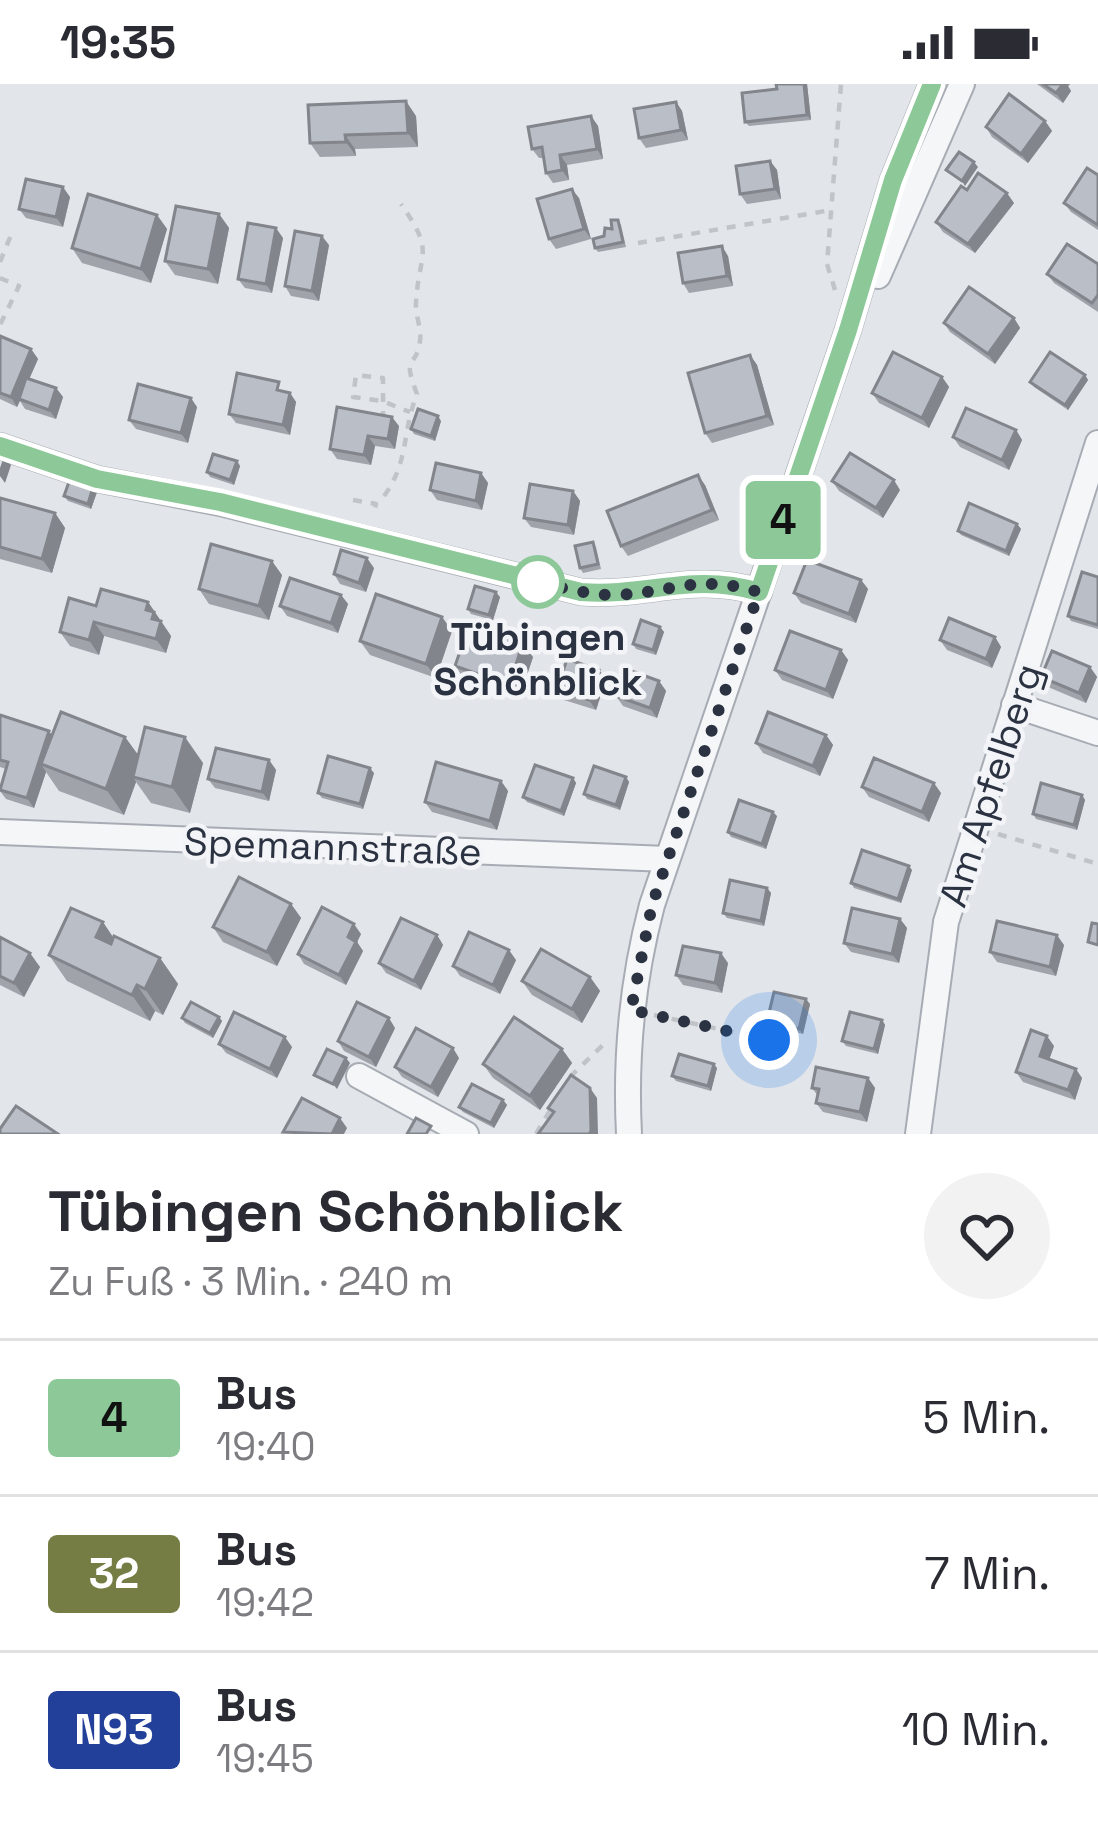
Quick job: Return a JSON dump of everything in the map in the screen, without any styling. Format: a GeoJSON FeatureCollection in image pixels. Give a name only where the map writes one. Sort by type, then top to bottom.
{"type":"FeatureCollection","features":[{"type":"Feature","properties":{"kind":"street"},"geometry":{"type":"LineString","coordinates":[[629,1134],[630,1018],[640,953],[667,859],[848,330],[893,180],[932,84],[958,90],[876,281],[848,330]]}},
{"type":"Feature","properties":{"kind":"street"},"geometry":{"type":"LineString","coordinates":[[0,446],[97,479],[220,502],[581,592],[616,595],[712,581],[759,592]]}},
{"type":"Feature","properties":{"kind":"street","name":"Am Apfelberg"},"geometry":{"type":"LineString","coordinates":[[919,1134],[941,945],[1097,451]]}},
{"type":"Feature","properties":{"kind":"street"},"geometry":{"type":"LineString","coordinates":[[1014,705],[1098,733]]}},
{"type":"Feature","properties":{"kind":"street","name":"Spemannstraße"},"geometry":{"type":"LineString","coordinates":[[0,832],[667,859]]}},
{"type":"Feature","properties":{"kind":"street"},"geometry":{"type":"LineString","coordinates":[[359,1076],[466,1134]]}},
{"type":"Feature","properties":{"kind":"path"},"geometry":{"type":"LineString","coordinates":[[841,84],[827,264],[848,330]]}},
{"type":"Feature","properties":{"kind":"path"},"geometry":{"type":"LineString","coordinates":[[384,496],[400,471],[417,394],[409,364],[420,345],[416,303],[424,266],[423,240],[401,203]]}},
{"type":"Feature","properties":{"kind":"path"},"geometry":{"type":"LineString","coordinates":[[638,243],[831,210]]}},
{"type":"Feature","properties":{"kind":"path"},"geometry":{"type":"LineString","coordinates":[[0,262],[10,235]]}},
{"type":"Feature","properties":{"kind":"path"},"geometry":{"type":"LineString","coordinates":[[0,278],[19,286],[0,325]]}},
{"type":"Feature","properties":{"kind":"path"},"geometry":{"type":"LineString","coordinates":[[383,424],[382,401],[383,378],[356,376],[353,397],[382,401],[410,412]]}},
{"type":"Feature","properties":{"kind":"path"},"geometry":{"type":"LineString","coordinates":[[975,827],[1098,864]]}},
{"type":"Feature","properties":{"kind":"path"},"geometry":{"type":"LineString","coordinates":[[562,1090],[630,1018],[769,1040]]}},
{"type":"Feature","properties":{"kind":"path"},"geometry":{"type":"LineString","coordinates":[[536,1134],[553,1105]]}},
{"type":"Feature","properties":{"kind":"building"},"geometry":{"type":"Polygon","coordinates":[[[776,84],[804,84],[807,115],[745,122],[742,93],[777,89],[776,84]]]}},
{"type":"Feature","properties":{"kind":"building"},"geometry":{"type":"Polygon","coordinates":[[[1009,94],[1045,121],[1021,154],[986,127],[1009,94]]]}},
{"type":"Feature","properties":{"kind":"building"},"geometry":{"type":"Polygon","coordinates":[[[406,101],[408,133],[345,135],[346,142],[310,143],[308,105],[406,101]]]}},
{"type":"Feature","properties":{"kind":"building"},"geometry":{"type":"Polygon","coordinates":[[[676,102],[681,130],[639,138],[634,109],[676,102]]]}},
{"type":"Feature","properties":{"kind":"building"},"geometry":{"type":"Polygon","coordinates":[[[591,116],[597,149],[560,155],[562,170],[546,173],[542,147],[532,149],[528,127],[591,116]]]}},
{"type":"Feature","properties":{"kind":"building"},"geometry":{"type":"Polygon","coordinates":[[[959,152],[974,162],[962,181],[946,170],[959,152]]]}},
{"type":"Feature","properties":{"kind":"building"},"geometry":{"type":"Polygon","coordinates":[[[770,161],[775,189],[740,194],[736,166],[770,161]]]}},
{"type":"Feature","properties":{"kind":"building"},"geometry":{"type":"Polygon","coordinates":[[[1087,168],[1098,175],[1098,225],[1064,203],[1087,168]]]}},
{"type":"Feature","properties":{"kind":"building"},"geometry":{"type":"Polygon","coordinates":[[[978,173],[1007,193],[968,244],[936,222],[961,186],[967,190],[978,173]]]}},
{"type":"Feature","properties":{"kind":"building"},"geometry":{"type":"Polygon","coordinates":[[[26,179],[63,187],[56,217],[19,209],[26,179]]]}},
{"type":"Feature","properties":{"kind":"building"},"geometry":{"type":"Polygon","coordinates":[[[572,189],[584,229],[549,239],[537,199],[572,189]]]}},
{"type":"Feature","properties":{"kind":"building"},"geometry":{"type":"Polygon","coordinates":[[[88,194],[157,215],[141,269],[72,248],[88,194]]]}},
{"type":"Feature","properties":{"kind":"building"},"geometry":{"type":"Polygon","coordinates":[[[176,206],[219,214],[208,269],[165,261],[176,206]]]}},
{"type":"Feature","properties":{"kind":"building"},"geometry":{"type":"Polygon","coordinates":[[[611,220],[618,220],[623,242],[595,248],[593,239],[604,236],[605,228],[612,229],[611,220]]]}},
{"type":"Feature","properties":{"kind":"building"},"geometry":{"type":"Polygon","coordinates":[[[248,223],[276,228],[266,284],[238,279],[248,223]]]}},
{"type":"Feature","properties":{"kind":"building"},"geometry":{"type":"Polygon","coordinates":[[[295,231],[322,236],[312,291],[285,286],[295,231]]]}},
{"type":"Feature","properties":{"kind":"building"},"geometry":{"type":"Polygon","coordinates":[[[1067,244],[1098,264],[1098,295],[1092,303],[1047,274],[1067,244]]]}},
{"type":"Feature","properties":{"kind":"building"},"geometry":{"type":"Polygon","coordinates":[[[722,246],[727,276],[683,283],[678,253],[722,246]]]}},
{"type":"Feature","properties":{"kind":"building"},"geometry":{"type":"Polygon","coordinates":[[[969,287],[1014,318],[988,354],[944,323],[969,287]]]}},
{"type":"Feature","properties":{"kind":"building"},"geometry":{"type":"Polygon","coordinates":[[[0,336],[31,349],[11,397],[0,393],[0,336]]]}},
{"type":"Feature","properties":{"kind":"building"},"geometry":{"type":"Polygon","coordinates":[[[893,352],[942,377],[922,418],[872,393],[893,352]]]}},
{"type":"Feature","properties":{"kind":"building"},"geometry":{"type":"Polygon","coordinates":[[[1050,352],[1085,375],[1065,405],[1030,382],[1050,352]]]}},
{"type":"Feature","properties":{"kind":"building"},"geometry":{"type":"Polygon","coordinates":[[[750,355],[767,416],[705,433],[688,373],[750,355]]]}},
{"type":"Feature","properties":{"kind":"building"},"geometry":{"type":"Polygon","coordinates":[[[237,373],[279,382],[277,390],[290,393],[283,425],[229,414],[237,373]]]}},
{"type":"Feature","properties":{"kind":"building"},"geometry":{"type":"Polygon","coordinates":[[[26,378],[56,388],[49,410],[19,399],[26,378]]]}},
{"type":"Feature","properties":{"kind":"building"},"geometry":{"type":"Polygon","coordinates":[[[138,384],[191,398],[181,433],[129,420],[138,384]]]}},
{"type":"Feature","properties":{"kind":"building"},"geometry":{"type":"Polygon","coordinates":[[[337,407],[392,417],[388,439],[368,436],[364,455],[330,449],[337,407]]]}},
{"type":"Feature","properties":{"kind":"building"},"geometry":{"type":"Polygon","coordinates":[[[966,408],[1016,430],[1002,460],[953,437],[966,408]]]}},
{"type":"Feature","properties":{"kind":"building"},"geometry":{"type":"Polygon","coordinates":[[[418,409],[438,416],[431,436],[411,429],[418,409]]]}},
{"type":"Feature","properties":{"kind":"building"},"geometry":{"type":"Polygon","coordinates":[[[850,453],[894,480],[876,508],[832,481],[850,453]]]}},
{"type":"Feature","properties":{"kind":"building"},"geometry":{"type":"Polygon","coordinates":[[[213,454],[237,461],[230,480],[207,472],[213,454]]]}},
{"type":"Feature","properties":{"kind":"building"},"geometry":{"type":"Polygon","coordinates":[[[436,463],[481,473],[476,501],[430,490],[436,463]]]}},
{"type":"Feature","properties":{"kind":"building"},"geometry":{"type":"Polygon","coordinates":[[[698,475],[712,510],[621,546],[607,511],[698,475]]]}},
{"type":"Feature","properties":{"kind":"building"},"geometry":{"type":"Polygon","coordinates":[[[70,479],[93,487],[88,504],[64,496],[70,479]]]}},
{"type":"Feature","properties":{"kind":"building"},"geometry":{"type":"Polygon","coordinates":[[[530,484],[573,491],[568,525],[524,518],[530,484]]]}},
{"type":"Feature","properties":{"kind":"building"},"geometry":{"type":"Polygon","coordinates":[[[0,498],[55,513],[42,559],[0,547],[0,498]]]}},
{"type":"Feature","properties":{"kind":"building"},"geometry":{"type":"Polygon","coordinates":[[[969,503],[1017,524],[1006,551],[958,531],[969,503]]]}},
{"type":"Feature","properties":{"kind":"building"},"geometry":{"type":"Polygon","coordinates":[[[593,542],[598,564],[580,568],[575,546],[593,542]]]}},
{"type":"Feature","properties":{"kind":"building"},"geometry":{"type":"Polygon","coordinates":[[[211,544],[272,561],[259,606],[199,589],[211,544]]]}},
{"type":"Feature","properties":{"kind":"building"},"geometry":{"type":"Polygon","coordinates":[[[341,550],[367,558],[359,583],[334,574],[341,550]]]}},
{"type":"Feature","properties":{"kind":"building"},"geometry":{"type":"Polygon","coordinates":[[[807,560],[861,580],[849,614],[794,593],[807,560]]]}},
{"type":"Feature","properties":{"kind":"building"},"geometry":{"type":"Polygon","coordinates":[[[1082,572],[1098,577],[1098,625],[1068,616],[1082,572]]]}},
{"type":"Feature","properties":{"kind":"building"},"geometry":{"type":"Polygon","coordinates":[[[290,578],[341,595],[331,623],[280,606],[290,578]]]}},
{"type":"Feature","properties":{"kind":"building"},"geometry":{"type":"Polygon","coordinates":[[[475,586],[496,592],[489,615],[468,609],[475,586]]]}},
{"type":"Feature","properties":{"kind":"building"},"geometry":{"type":"Polygon","coordinates":[[[101,589],[148,602],[146,610],[154,612],[152,619],[161,621],[156,639],[94,622],[89,640],[60,632],[69,598],[96,606],[101,589]]]}},
{"type":"Feature","properties":{"kind":"building"},"geometry":{"type":"Polygon","coordinates":[[[376,594],[442,617],[426,664],[360,641],[376,594]]]}},
{"type":"Feature","properties":{"kind":"building"},"geometry":{"type":"Polygon","coordinates":[[[949,618],[995,637],[986,659],[940,640],[949,618]]]}},
{"type":"Feature","properties":{"kind":"building"},"geometry":{"type":"Polygon","coordinates":[[[641,620],[660,627],[653,650],[633,644],[641,620]]]}},
{"type":"Feature","properties":{"kind":"building"},"geometry":{"type":"Polygon","coordinates":[[[469,625],[523,643],[509,685],[455,666],[469,625]]]}},
{"type":"Feature","properties":{"kind":"building"},"geometry":{"type":"Polygon","coordinates":[[[790,631],[841,650],[826,690],[775,670],[790,631]]]}},
{"type":"Feature","properties":{"kind":"building"},"geometry":{"type":"Polygon","coordinates":[[[1052,651],[1090,667],[1079,693],[1041,677],[1052,651]]]}},
{"type":"Feature","properties":{"kind":"building"},"geometry":{"type":"Polygon","coordinates":[[[567,659],[599,670],[589,700],[557,690],[567,659]]]}},
{"type":"Feature","properties":{"kind":"building"},"geometry":{"type":"Polygon","coordinates":[[[626,669],[659,681],[650,708],[616,696],[626,669]]]}},
{"type":"Feature","properties":{"kind":"building"},"geometry":{"type":"Polygon","coordinates":[[[61,712],[125,737],[106,789],[41,764],[61,712]]]}},
{"type":"Feature","properties":{"kind":"building"},"geometry":{"type":"Polygon","coordinates":[[[768,712],[826,735],[813,766],[756,743],[768,712]]]}},
{"type":"Feature","properties":{"kind":"building"},"geometry":{"type":"Polygon","coordinates":[[[0,715],[49,731],[27,798],[0,790],[8,762],[0,760],[0,715]]]}},
{"type":"Feature","properties":{"kind":"building"},"geometry":{"type":"Polygon","coordinates":[[[145,727],[185,737],[172,787],[133,777],[145,727]]]}},
{"type":"Feature","properties":{"kind":"building"},"geometry":{"type":"Polygon","coordinates":[[[216,748],[269,760],[262,792],[208,779],[216,748]]]}},
{"type":"Feature","properties":{"kind":"building"},"geometry":{"type":"Polygon","coordinates":[[[328,756],[370,768],[360,804],[318,793],[328,756]]]}},
{"type":"Feature","properties":{"kind":"building"},"geometry":{"type":"Polygon","coordinates":[[[874,758],[934,783],[922,812],[862,787],[874,758]]]}},
{"type":"Feature","properties":{"kind":"building"},"geometry":{"type":"Polygon","coordinates":[[[436,762],[501,781],[490,821],[425,802],[436,762]]]}},
{"type":"Feature","properties":{"kind":"building"},"geometry":{"type":"Polygon","coordinates":[[[535,765],[573,778],[561,811],[523,797],[535,765]]]}},
{"type":"Feature","properties":{"kind":"building"},"geometry":{"type":"Polygon","coordinates":[[[594,766],[626,777],[616,805],[584,794],[594,766]]]}},
{"type":"Feature","properties":{"kind":"building"},"geometry":{"type":"Polygon","coordinates":[[[1041,783],[1082,795],[1074,825],[1033,814],[1041,783]]]}},
{"type":"Feature","properties":{"kind":"building"},"geometry":{"type":"Polygon","coordinates":[[[739,800],[773,812],[762,844],[728,832],[739,800]]]}},
{"type":"Feature","properties":{"kind":"building"},"geometry":{"type":"Polygon","coordinates":[[[862,850],[909,866],[898,899],[851,883],[862,850]]]}},
{"type":"Feature","properties":{"kind":"building"},"geometry":{"type":"Polygon","coordinates":[[[239,877],[291,904],[267,952],[213,927],[239,877]]]}},
{"type":"Feature","properties":{"kind":"building"},"geometry":{"type":"Polygon","coordinates":[[[730,880],[767,888],[761,921],[723,913],[730,880]]]}},
{"type":"Feature","properties":{"kind":"building"},"geometry":{"type":"Polygon","coordinates":[[[322,907],[354,924],[348,937],[356,942],[339,975],[298,954],[322,907]]]}},
{"type":"Feature","properties":{"kind":"building"},"geometry":{"type":"Polygon","coordinates":[[[71,908],[103,922],[96,937],[111,944],[114,936],[160,958],[145,989],[137,985],[132,995],[49,955],[71,908]]]}},
{"type":"Feature","properties":{"kind":"building"},"geometry":{"type":"Polygon","coordinates":[[[852,908],[900,919],[892,954],[844,943],[852,908]]]}},
{"type":"Feature","properties":{"kind":"building"},"geometry":{"type":"Polygon","coordinates":[[[401,918],[437,935],[414,981],[379,963],[401,918]]]}},
{"type":"Feature","properties":{"kind":"building"},"geometry":{"type":"Polygon","coordinates":[[[997,921],[1057,935],[1050,967],[990,952],[997,921]]]}},
{"type":"Feature","properties":{"kind":"building"},"geometry":{"type":"Polygon","coordinates":[[[1092,923],[1098,924],[1098,945],[1088,942],[1092,923]]]}},
{"type":"Feature","properties":{"kind":"building"},"geometry":{"type":"Polygon","coordinates":[[[469,932],[509,950],[493,985],[453,966],[469,932]]]}},
{"type":"Feature","properties":{"kind":"building"},"geometry":{"type":"Polygon","coordinates":[[[0,937],[30,953],[14,983],[0,976],[0,937]]]}},
{"type":"Feature","properties":{"kind":"building"},"geometry":{"type":"Polygon","coordinates":[[[683,946],[721,953],[715,983],[676,975],[683,946]]]}},
{"type":"Feature","properties":{"kind":"building"},"geometry":{"type":"Polygon","coordinates":[[[541,949],[590,977],[572,1009],[522,981],[541,949]]]}},
{"type":"Feature","properties":{"kind":"building"},"geometry":{"type":"Polygon","coordinates":[[[774,992],[806,999],[799,1029],[767,1021],[774,992]]]}},
{"type":"Feature","properties":{"kind":"building"},"geometry":{"type":"Polygon","coordinates":[[[191,1002],[219,1017],[210,1033],[182,1018],[191,1002]]]}},
{"type":"Feature","properties":{"kind":"building"},"geometry":{"type":"Polygon","coordinates":[[[357,1002],[389,1018],[369,1057],[338,1041],[357,1002]]]}},
{"type":"Feature","properties":{"kind":"building"},"geometry":{"type":"Polygon","coordinates":[[[234,1012],[285,1037],[270,1069],[219,1044],[234,1012]]]}},
{"type":"Feature","properties":{"kind":"building"},"geometry":{"type":"Polygon","coordinates":[[[850,1012],[882,1020],[874,1049],[842,1041],[850,1012]]]}},
{"type":"Feature","properties":{"kind":"building"},"geometry":{"type":"Polygon","coordinates":[[[514,1017],[562,1049],[530,1096],[483,1064],[514,1017]]]}},
{"type":"Feature","properties":{"kind":"building"},"geometry":{"type":"Polygon","coordinates":[[[416,1028],[453,1048],[431,1087],[395,1067],[416,1028]]]}},
{"type":"Feature","properties":{"kind":"building"},"geometry":{"type":"Polygon","coordinates":[[[1031,1030],[1047,1036],[1040,1056],[1076,1069],[1068,1090],[1016,1072],[1031,1030]]]}},
{"type":"Feature","properties":{"kind":"building"},"geometry":{"type":"Polygon","coordinates":[[[327,1049],[346,1058],[333,1084],[314,1075],[327,1049]]]}},
{"type":"Feature","properties":{"kind":"building"},"geometry":{"type":"Polygon","coordinates":[[[679,1054],[714,1064],[708,1086],[672,1076],[679,1054]]]}},
{"type":"Feature","properties":{"kind":"building"},"geometry":{"type":"Polygon","coordinates":[[[816,1067],[868,1078],[860,1112],[816,1103],[819,1089],[812,1088],[816,1067]]]}},
{"type":"Feature","properties":{"kind":"building"},"geometry":{"type":"Polygon","coordinates":[[[571,1075],[590,1088],[591,1131],[538,1134],[554,1112],[548,1108],[571,1075]]]}},
{"type":"Feature","properties":{"kind":"building"},"geometry":{"type":"Polygon","coordinates":[[[472,1084],[503,1100],[491,1123],[459,1107],[472,1084]]]}},
{"type":"Feature","properties":{"kind":"building"},"geometry":{"type":"Polygon","coordinates":[[[302,1098],[340,1118],[332,1134],[283,1132],[302,1098]]]}},
{"type":"Feature","properties":{"kind":"building"},"geometry":{"type":"Polygon","coordinates":[[[16,1106],[58,1134],[0,1134],[16,1106]]]}},
{"type":"Feature","properties":{"kind":"building"},"geometry":{"type":"Polygon","coordinates":[[[416,1118],[431,1126],[426,1134],[407,1134],[416,1118]]]}},
{"type":"Feature","properties":{"kind":"bus line","name":"4"},"geometry":{"type":"LineString","coordinates":[[0,446],[97,479],[220,502],[581,592],[616,595],[712,581],[759,592],[848,330],[893,180],[932,84]]}},
{"type":"Feature","properties":{"kind":"place","name":"Tübingen Schönblick"},"geometry":{"type":"Point","coordinates":[538,582]}},
{"type":"Feature","properties":{"kind":"route"},"geometry":{"type":"LineString","coordinates":[[538,582],[529,580],[616,595],[712,581],[759,592],[652,905],[631,1010],[769,1040]]}}]}
